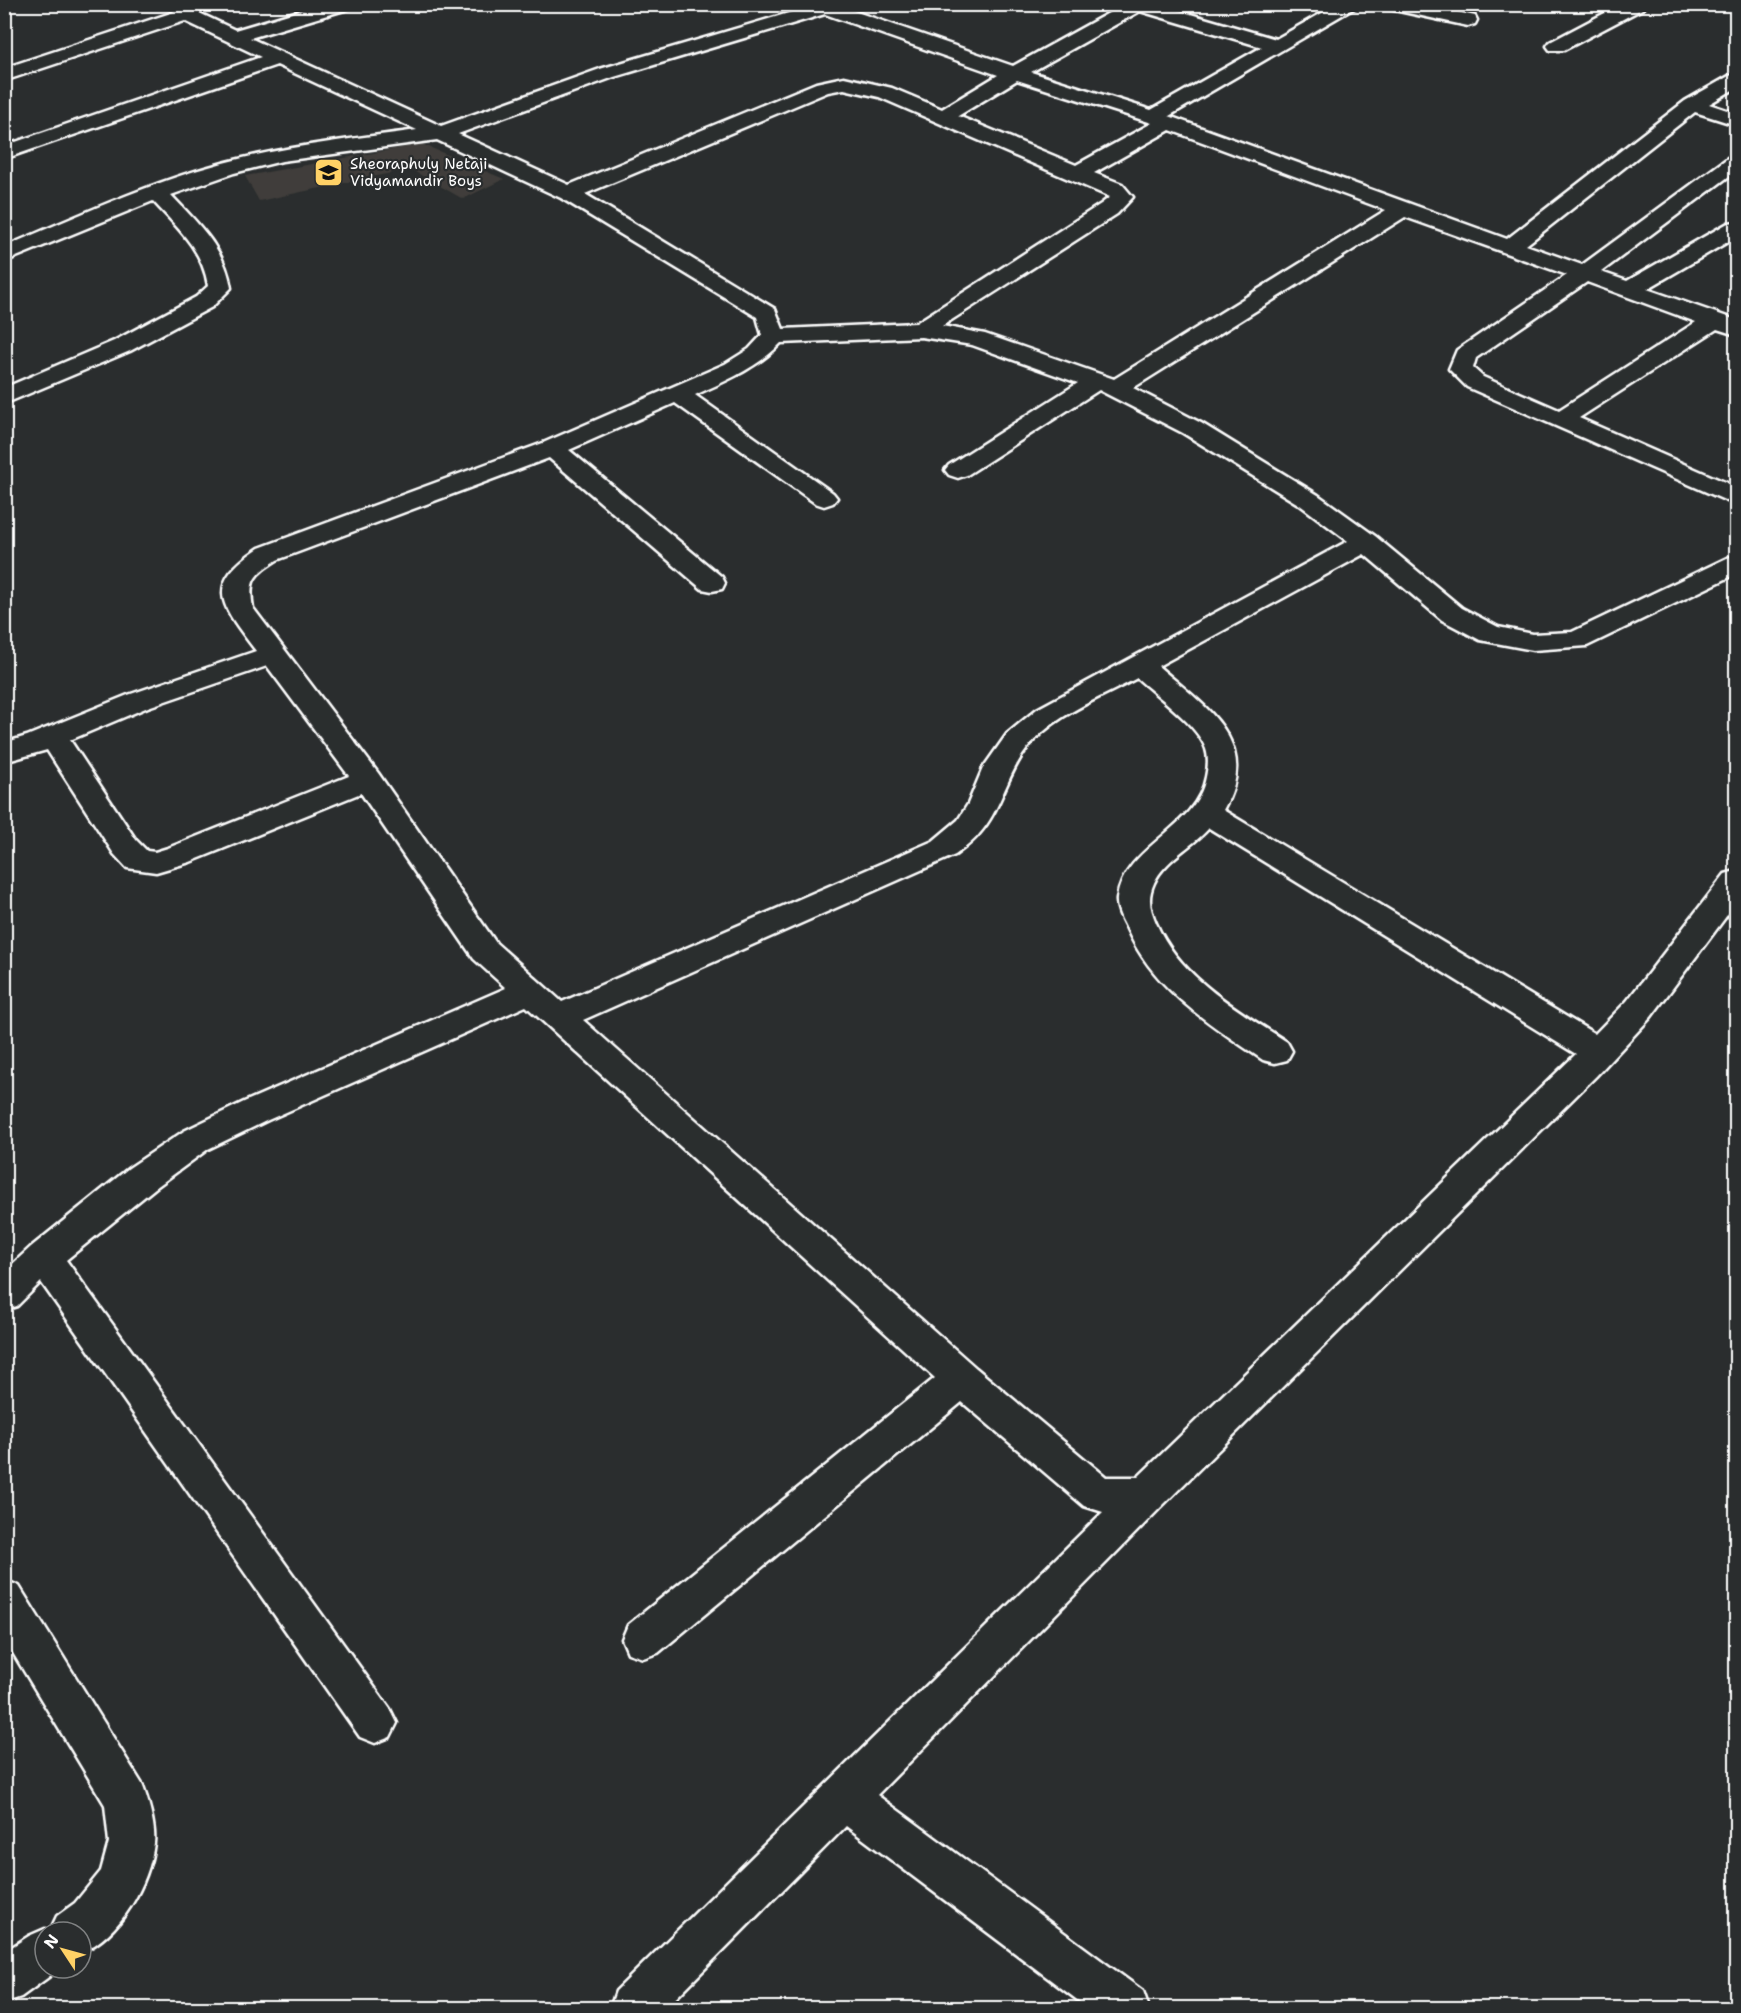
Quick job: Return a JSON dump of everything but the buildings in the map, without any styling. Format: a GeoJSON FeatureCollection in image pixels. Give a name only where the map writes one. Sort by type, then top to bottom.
{"type":"FeatureCollection","features":[{"type":"Feature","properties":{"kind":"street"},"geometry":{"type":"LineString","coordinates":[[233,37],[344,4]]}},
{"type":"Feature","properties":{"kind":"street"},"geometry":{"type":"LineString","coordinates":[[944,116],[1138,4],[1279,46]]}},
{"type":"Feature","properties":{"kind":"street"},"geometry":{"type":"LineString","coordinates":[[1078,173],[1279,46],[1352,4]]}},
{"type":"Feature","properties":{"kind":"street"},"geometry":{"type":"LineString","coordinates":[[1392,4],[1468,20]]}},
{"type":"Feature","properties":{"kind":"street"},"geometry":{"type":"LineString","coordinates":[[1557,46],[1637,4]]}},
{"type":"Feature","properties":{"kind":"street"},"geometry":{"type":"LineString","coordinates":[[4,255],[157,193],[227,168],[282,155],[440,133],[607,73],[826,6],[1016,73],[1162,119],[1403,209],[1726,323]]}},
{"type":"Feature","properties":{"kind":"street"},"geometry":{"type":"LineString","coordinates":[[4,75],[182,9],[233,37],[568,193],[767,314],[774,336]]}},
{"type":"Feature","properties":{"kind":"street"},"geometry":{"type":"LineString","coordinates":[[4,153],[278,58]]}},
{"type":"Feature","properties":{"kind":"street"},"geometry":{"type":"LineString","coordinates":[[1510,247],[1692,105],[1737,80]]}},
{"type":"Feature","properties":{"kind":"street"},"geometry":{"type":"LineString","coordinates":[[568,193],[823,87],[844,83],[885,92],[944,116],[1114,189],[1122,197],[1109,209],[921,330]]}},
{"type":"Feature","properties":{"kind":"street"},"geometry":{"type":"LineString","coordinates":[[1692,105],[1737,119]]}},
{"type":"Feature","properties":{"kind":"street"},"geometry":{"type":"LineString","coordinates":[[1737,161],[1586,273],[1465,355],[1461,369],[1475,382],[1737,495]]}},
{"type":"Feature","properties":{"kind":"street"},"geometry":{"type":"LineString","coordinates":[[4,397],[122,346],[204,302],[220,288],[220,275],[211,254],[157,193]]}},
{"type":"Feature","properties":{"kind":"street"},"geometry":{"type":"LineString","coordinates":[[958,470],[1403,209]]}},
{"type":"Feature","properties":{"kind":"street"},"geometry":{"type":"LineString","coordinates":[[1629,289],[1737,228]]}},
{"type":"Feature","properties":{"kind":"street"},"geometry":{"type":"LineString","coordinates":[[1563,418],[1726,323]]}},
{"type":"Feature","properties":{"kind":"street"},"geometry":{"type":"LineString","coordinates":[[1147,1495],[1098,1494],[962,1379],[485,951],[367,780],[238,609],[235,587],[243,570],[268,554],[552,448],[678,394],[733,369],[757,354],[774,336],[921,330],[977,339],[1106,385],[1256,466],[1309,500],[1366,542],[1452,614],[1490,634],[1533,642],[1577,639],[1737,564]]}},
{"type":"Feature","properties":{"kind":"street"},"geometry":{"type":"LineString","coordinates":[[678,394],[824,498]]}},
{"type":"Feature","properties":{"kind":"street"},"geometry":{"type":"LineString","coordinates":[[552,448],[712,583]]}},
{"type":"Feature","properties":{"kind":"street"},"geometry":{"type":"LineString","coordinates":[[558,1017],[944,848],[969,827],[983,804],[998,768],[1017,741],[1047,715],[1366,542]]}},
{"type":"Feature","properties":{"kind":"street"},"geometry":{"type":"LineString","coordinates":[[4,753],[53,736],[138,701],[273,655]]}},
{"type":"Feature","properties":{"kind":"street"},"geometry":{"type":"LineString","coordinates":[[1139,664],[1202,723],[1219,744],[1224,762],[1219,788],[1206,813],[1140,877],[1132,901],[1144,936],[1160,958],[1188,988],[1217,1013],[1275,1051]]}},
{"type":"Feature","properties":{"kind":"street"},"geometry":{"type":"LineString","coordinates":[[53,736],[125,847],[138,861],[156,862],[179,855],[367,780]]}},
{"type":"Feature","properties":{"kind":"street"},"geometry":{"type":"LineString","coordinates":[[1206,813],[1598,1052]]}},
{"type":"Feature","properties":{"kind":"street"},"geometry":{"type":"LineString","coordinates":[[633,2008],[1147,1495],[1598,1052],[1639,1009],[1737,882]]}},
{"type":"Feature","properties":{"kind":"street"},"geometry":{"type":"LineString","coordinates":[[4,1295],[44,1257],[142,1178],[196,1140],[256,1111],[530,991]]}},
{"type":"Feature","properties":{"kind":"street"},"geometry":{"type":"LineString","coordinates":[[44,1257],[375,1723]]}},
{"type":"Feature","properties":{"kind":"street"},"geometry":{"type":"LineString","coordinates":[[643,1639],[962,1379]]}},
{"type":"Feature","properties":{"kind":"street"},"geometry":{"type":"LineString","coordinates":[[4,1599],[126,1799],[132,1842],[120,1883],[90,1920]]}},
{"type":"Feature","properties":{"kind":"street"},"geometry":{"type":"LineString","coordinates":[[844,1798],[1126,2008]]}},
{"type":"Feature","properties":{"kind":"street"},"geometry":{"type":"LineString","coordinates":[[4,1980],[33,1960]]}},
{"type":"Feature","properties":{"kind":"shaded area","name":"Sheoraphuly Netaji Vidyamandir Boys"},"geometry":{"type":"Polygon","coordinates":[[[422,144],[504,179],[463,199],[410,169],[259,201],[245,176],[422,144]]]}},
{"type":"Feature","properties":{"kind":"place","name":"Sheoraphuly Netaji Vidyamandir Boys"},"geometry":{"type":"Point","coordinates":[329,173]}}]}
